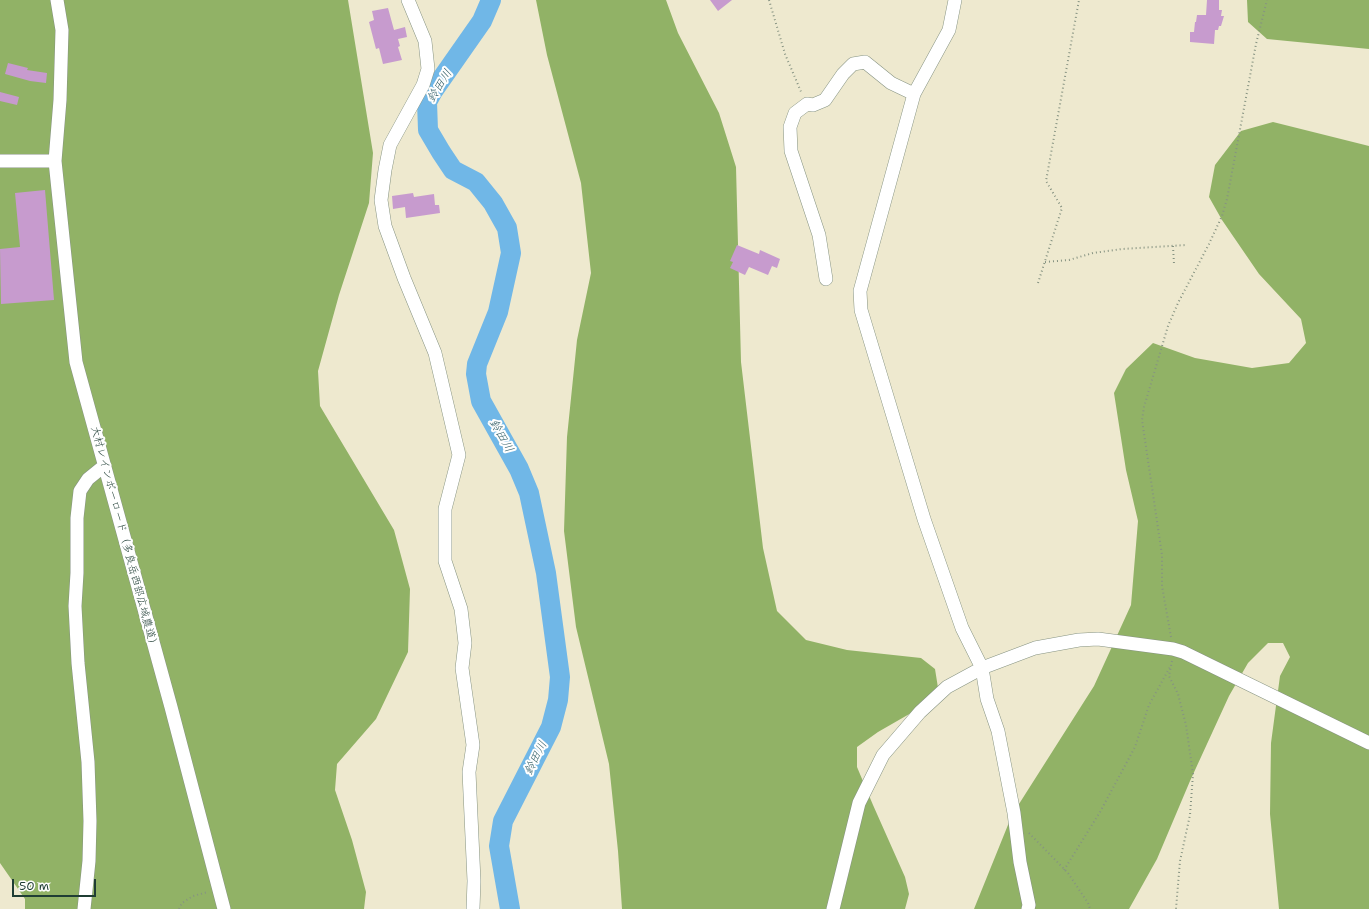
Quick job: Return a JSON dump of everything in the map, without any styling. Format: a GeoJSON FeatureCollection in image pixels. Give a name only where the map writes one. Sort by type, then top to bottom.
{"type":"FeatureCollection","features":[{"type":"Feature","properties":{"kind":"street","name":"大村レインボーロード（多良岳西部広域農道）"},"geometry":{"type":"LineString","coordinates":[[57,0],[62,30],[60,100],[55,161],[76,362],[171,707],[224,909]]}},
{"type":"Feature","properties":{"kind":"street"},"geometry":{"type":"LineString","coordinates":[[408,0],[425,41],[428,69],[423,85],[390,145],[381,200],[385,226],[404,278],[435,352],[459,455],[445,509],[445,561],[461,609],[466,643],[462,668],[473,745],[469,772],[474,881],[473,909]]}},
{"type":"Feature","properties":{"kind":"street"},"geometry":{"type":"LineString","coordinates":[[955,0],[949,30],[914,94],[860,292],[861,310],[924,519],[962,628],[982,668],[987,699],[998,731],[1012,805],[1020,862],[1029,905],[1028,909]]}},
{"type":"Feature","properties":{"kind":"street"},"geometry":{"type":"LineString","coordinates":[[826,279],[819,235],[791,151],[790,127],[794,113],[807,104],[813,105],[825,100],[843,74],[853,64],[865,62],[891,83],[914,94]]}},
{"type":"Feature","properties":{"kind":"street"},"geometry":{"type":"LineString","coordinates":[[0,162],[55,161]]}},
{"type":"Feature","properties":{"kind":"street"},"geometry":{"type":"LineString","coordinates":[[84,909],[89,861],[90,821],[88,762],[78,663],[75,606],[77,573],[76,518],[80,491],[88,479],[104,466]]}},
{"type":"Feature","properties":{"kind":"street"},"geometry":{"type":"LineString","coordinates":[[833,909],[859,803],[883,755],[920,712],[947,687],[982,668],[1035,648],[1098,638],[1178,650],[1369,743]]}},
{"type":"Feature","properties":{"kind":"path"},"geometry":{"type":"LineString","coordinates":[[770,0],[785,54],[807,104]]}},
{"type":"Feature","properties":{"kind":"path"},"geometry":{"type":"LineString","coordinates":[[1038,283],[1062,208],[1046,181],[1079,0]]}},
{"type":"Feature","properties":{"kind":"path"},"geometry":{"type":"LineString","coordinates":[[1178,650],[1162,586],[1162,555],[1142,420],[1144,407],[1168,326],[1178,302],[1222,216],[1227,199],[1256,44],[1267,0]]}},
{"type":"Feature","properties":{"kind":"path"},"geometry":{"type":"LineString","coordinates":[[1045,262],[1069,260],[1093,253],[1122,249],[1186,245]]}},
{"type":"Feature","properties":{"kind":"path"},"geometry":{"type":"LineString","coordinates":[[1173,246],[1174,264]]}},
{"type":"Feature","properties":{"kind":"path"},"geometry":{"type":"LineString","coordinates":[[1064,870],[1100,812],[1135,747],[1149,705],[1172,664],[1169,676],[1178,694],[1186,725],[1193,774],[1190,815],[1180,861],[1176,909]]}},
{"type":"Feature","properties":{"kind":"path"},"geometry":{"type":"LineString","coordinates":[[1026,829],[1068,873],[1088,903],[1090,909]]}},
{"type":"Feature","properties":{"kind":"path"},"geometry":{"type":"LineString","coordinates":[[179,909],[182,903],[193,896],[219,888]]}},
{"type":"Feature","properties":{"kind":"green space"},"geometry":{"type":"Polygon","coordinates":[[[0,0],[348,0],[373,153],[369,203],[339,295],[318,371],[320,406],[394,530],[410,589],[408,652],[376,719],[337,764],[335,790],[352,840],[366,892],[364,909],[25,909],[25,899],[0,863],[0,0]]]}},
{"type":"Feature","properties":{"kind":"green space"},"geometry":{"type":"Polygon","coordinates":[[[536,0],[666,0],[678,33],[719,113],[736,167],[741,362],[763,548],[777,611],[806,640],[847,650],[921,658],[935,669],[939,694],[857,747],[857,767],[905,877],[909,894],[905,909],[622,909],[609,764],[576,627],[564,531],[567,437],[577,340],[591,273],[581,183],[547,55],[536,0]]]}},
{"type":"Feature","properties":{"kind":"green space"},"geometry":{"type":"Polygon","coordinates":[[[1247,0],[1369,0],[1369,49],[1267,39],[1248,22],[1247,0]]]}},
{"type":"Feature","properties":{"kind":"green space"},"geometry":{"type":"Polygon","coordinates":[[[1273,122],[1369,146],[1369,909],[1279,909],[1270,814],[1271,743],[1280,676],[1290,657],[1283,643],[1268,643],[1248,663],[1229,696],[1190,781],[1157,859],[1129,909],[974,909],[1012,815],[1094,686],[1131,605],[1138,521],[1126,470],[1114,393],[1126,369],[1153,343],[1195,358],[1252,368],[1289,363],[1306,343],[1301,319],[1259,274],[1222,220],[1209,197],[1215,165],[1241,131],[1273,122]]]}},
{"type":"Feature","properties":{"kind":"building"},"geometry":{"type":"Polygon","coordinates":[[[710,0],[732,0],[718,11],[710,0]]]}},
{"type":"Feature","properties":{"kind":"building"},"geometry":{"type":"Polygon","coordinates":[[[1207,0],[1219,0],[1219,10],[1222,10],[1221,16],[1224,16],[1221,26],[1219,26],[1218,30],[1215,30],[1214,44],[1190,42],[1190,32],[1194,32],[1197,15],[1206,15],[1207,0]]]}},
{"type":"Feature","properties":{"kind":"building"},"geometry":{"type":"Polygon","coordinates":[[[388,8],[394,30],[405,27],[407,37],[398,39],[400,46],[398,47],[402,60],[383,64],[379,48],[376,49],[369,22],[374,20],[372,11],[388,8]]]}},
{"type":"Feature","properties":{"kind":"building"},"geometry":{"type":"Polygon","coordinates":[[[8,63],[28,68],[27,70],[47,73],[46,83],[30,81],[5,74],[8,63]]]}},
{"type":"Feature","properties":{"kind":"building"},"geometry":{"type":"Polygon","coordinates":[[[0,92],[19,97],[17,105],[0,101],[0,92]]]}},
{"type":"Feature","properties":{"kind":"building"},"geometry":{"type":"Polygon","coordinates":[[[45,190],[54,300],[1,304],[0,249],[20,247],[15,193],[45,190]]]}},
{"type":"Feature","properties":{"kind":"building"},"geometry":{"type":"Polygon","coordinates":[[[413,193],[414,197],[434,194],[435,205],[439,205],[440,213],[406,218],[405,207],[393,209],[392,196],[413,193]]]}},
{"type":"Feature","properties":{"kind":"building"},"geometry":{"type":"Polygon","coordinates":[[[737,245],[759,254],[760,250],[780,259],[777,268],[772,266],[768,275],[749,267],[745,275],[730,268],[733,262],[730,261],[737,245]]]}},
{"type":"Feature","properties":{"kind":"waterway","name":"鈴田川"},"geometry":{"type":"LineString","coordinates":[[491,0],[482,21],[433,91],[427,102],[428,130],[441,152],[453,170],[476,182],[493,203],[507,228],[511,253],[498,312],[477,364],[476,374],[481,401],[519,469],[529,493],[546,573],[560,677],[558,700],[551,727],[503,821],[499,846],[510,909]]}}]}
